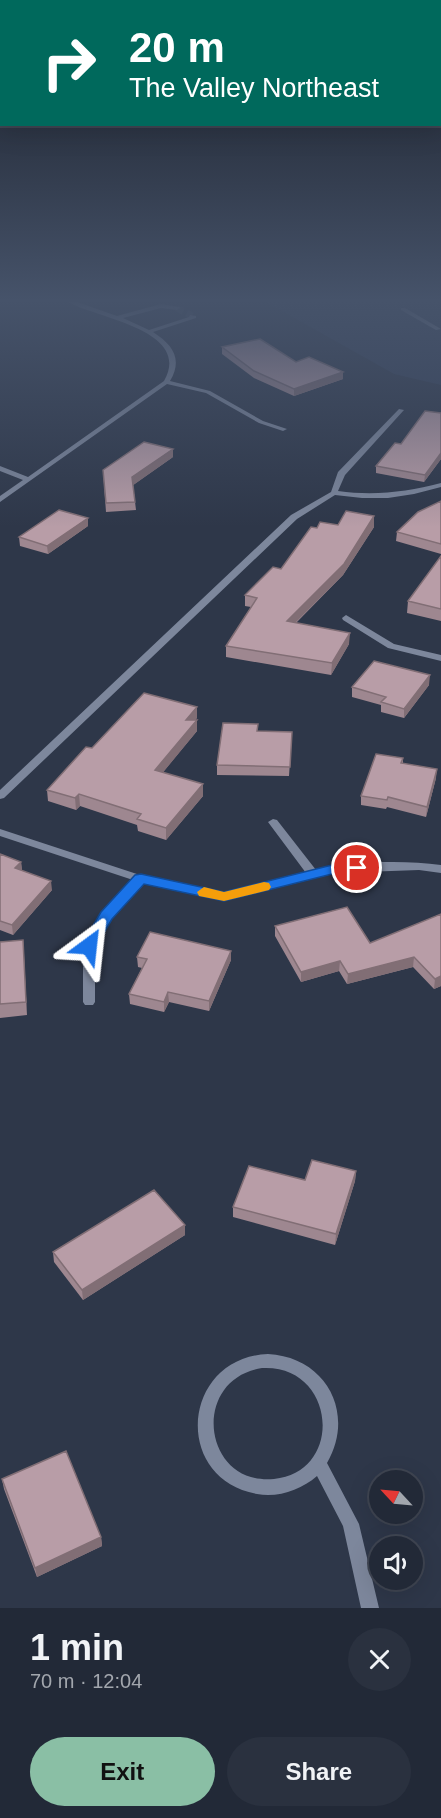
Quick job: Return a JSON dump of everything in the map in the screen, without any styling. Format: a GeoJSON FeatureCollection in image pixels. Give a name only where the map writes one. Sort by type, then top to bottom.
{"type":"FeatureCollection","features":[{"type":"Feature","properties":{"kind":"street"},"geometry":{"type":"LineString","coordinates":[[0,500],[26,479],[77,447],[166,382],[168,377]]}},
{"type":"Feature","properties":{"kind":"street"},"geometry":{"type":"LineString","coordinates":[[166,382],[208,392],[261,422],[283,429]]}},
{"type":"Feature","properties":{"kind":"street"},"geometry":{"type":"LineString","coordinates":[[0,796],[294,517],[334,493],[341,474],[401,410]]}},
{"type":"Feature","properties":{"kind":"street"},"geometry":{"type":"LineString","coordinates":[[0,468],[26,479]]}},
{"type":"Feature","properties":{"kind":"street"},"geometry":{"type":"LineString","coordinates":[[334,493],[353,496],[408,495],[441,484]]}},
{"type":"Feature","properties":{"kind":"street"},"geometry":{"type":"LineString","coordinates":[[346,618],[391,646],[441,658]]}},
{"type":"Feature","properties":{"kind":"street"},"geometry":{"type":"LineString","coordinates":[[273,822],[313,874]]}},
{"type":"Feature","properties":{"kind":"street"},"geometry":{"type":"LineString","coordinates":[[0,832],[141,879],[224,897],[336,869],[419,866],[441,869]]}},
{"type":"Feature","properties":{"kind":"street"},"geometry":{"type":"LineString","coordinates":[[89,1002],[89,946],[106,916],[141,879]]}},
{"type":"Feature","properties":{"kind":"street"},"geometry":{"type":"LineString","coordinates":[[259,1362],[280,1363],[299,1369],[315,1382],[327,1398],[333,1417],[333,1433],[328,1449],[319,1464],[303,1477],[283,1484],[262,1485],[241,1479],[223,1467],[210,1451],[203,1432],[204,1412],[210,1393],[223,1378],[240,1368],[259,1362]]}},
{"type":"Feature","properties":{"kind":"street"},"geometry":{"type":"LineString","coordinates":[[319,1464],[351,1524],[370,1608]]}},
{"type":"Feature","properties":{"kind":"shaded area"},"geometry":{"type":"Polygon","coordinates":[[[407,377],[441,377],[441,385],[407,377]]]}},
{"type":"Feature","properties":{"kind":"building"},"geometry":{"type":"Polygon","coordinates":[[[267,377],[328,377],[294,389],[267,377]]]}},
{"type":"Feature","properties":{"kind":"building"},"geometry":{"type":"Polygon","coordinates":[[[425,411],[441,413],[441,453],[425,475],[376,466],[395,443],[401,444],[425,411]]]}},
{"type":"Feature","properties":{"kind":"building"},"geometry":{"type":"Polygon","coordinates":[[[144,442],[173,449],[132,477],[135,502],[106,503],[103,470],[144,442]]]}},
{"type":"Feature","properties":{"kind":"building"},"geometry":{"type":"Polygon","coordinates":[[[441,501],[441,544],[397,532],[418,512],[441,501]]]}},
{"type":"Feature","properties":{"kind":"building"},"geometry":{"type":"Polygon","coordinates":[[[59,510],[88,518],[47,546],[19,537],[59,510]]]}},
{"type":"Feature","properties":{"kind":"building"},"geometry":{"type":"Polygon","coordinates":[[[346,511],[374,516],[344,564],[287,621],[350,633],[332,663],[226,646],[257,598],[245,595],[273,567],[281,569],[311,527],[317,528],[320,522],[338,525],[346,511]]]}},
{"type":"Feature","properties":{"kind":"building"},"geometry":{"type":"Polygon","coordinates":[[[441,556],[441,609],[408,601],[441,556]]]}},
{"type":"Feature","properties":{"kind":"building"},"geometry":{"type":"Polygon","coordinates":[[[374,661],[430,675],[404,709],[381,702],[386,697],[352,687],[374,661]]]}},
{"type":"Feature","properties":{"kind":"building"},"geometry":{"type":"Polygon","coordinates":[[[144,693],[197,707],[186,720],[197,720],[155,770],[203,784],[166,828],[137,819],[141,814],[79,794],[75,798],[47,790],[86,747],[92,748],[144,693]]]}},
{"type":"Feature","properties":{"kind":"building"},"geometry":{"type":"Polygon","coordinates":[[[223,723],[258,724],[257,731],[292,732],[290,767],[217,765],[223,723]]]}},
{"type":"Feature","properties":{"kind":"building"},"geometry":{"type":"Polygon","coordinates":[[[376,754],[403,758],[401,763],[437,769],[427,807],[388,797],[387,800],[361,796],[376,754]]]}},
{"type":"Feature","properties":{"kind":"building"},"geometry":{"type":"Polygon","coordinates":[[[0,854],[21,862],[15,868],[51,881],[12,925],[0,921],[0,854]]]}},
{"type":"Feature","properties":{"kind":"building"},"geometry":{"type":"Polygon","coordinates":[[[347,907],[370,943],[441,914],[441,976],[435,979],[414,957],[348,974],[340,961],[301,972],[275,926],[347,907]]]}},
{"type":"Feature","properties":{"kind":"building"},"geometry":{"type":"Polygon","coordinates":[[[150,932],[231,951],[209,1001],[168,992],[164,1002],[129,994],[147,959],[137,957],[150,932]]]}},
{"type":"Feature","properties":{"kind":"building"},"geometry":{"type":"Polygon","coordinates":[[[23,940],[26,1002],[0,1004],[0,942],[23,940]]]}},
{"type":"Feature","properties":{"kind":"building"},"geometry":{"type":"Polygon","coordinates":[[[312,1160],[356,1171],[336,1234],[233,1207],[249,1166],[305,1180],[312,1160]]]}},
{"type":"Feature","properties":{"kind":"building"},"geometry":{"type":"Polygon","coordinates":[[[154,1190],[185,1225],[82,1290],[53,1252],[154,1190]]]}},
{"type":"Feature","properties":{"kind":"building"},"geometry":{"type":"Polygon","coordinates":[[[66,1451],[101,1537],[35,1568],[2,1479],[66,1451]]]}},
{"type":"Feature","properties":{"kind":"slow traffic"},"geometry":{"type":"LineString","coordinates":[[204,892],[224,897],[264,887]]}},
{"type":"Feature","properties":{"kind":"route"},"geometry":{"type":"LineString","coordinates":[[89,946],[106,916],[141,879],[224,897],[336,869],[357,868]]}}]}
